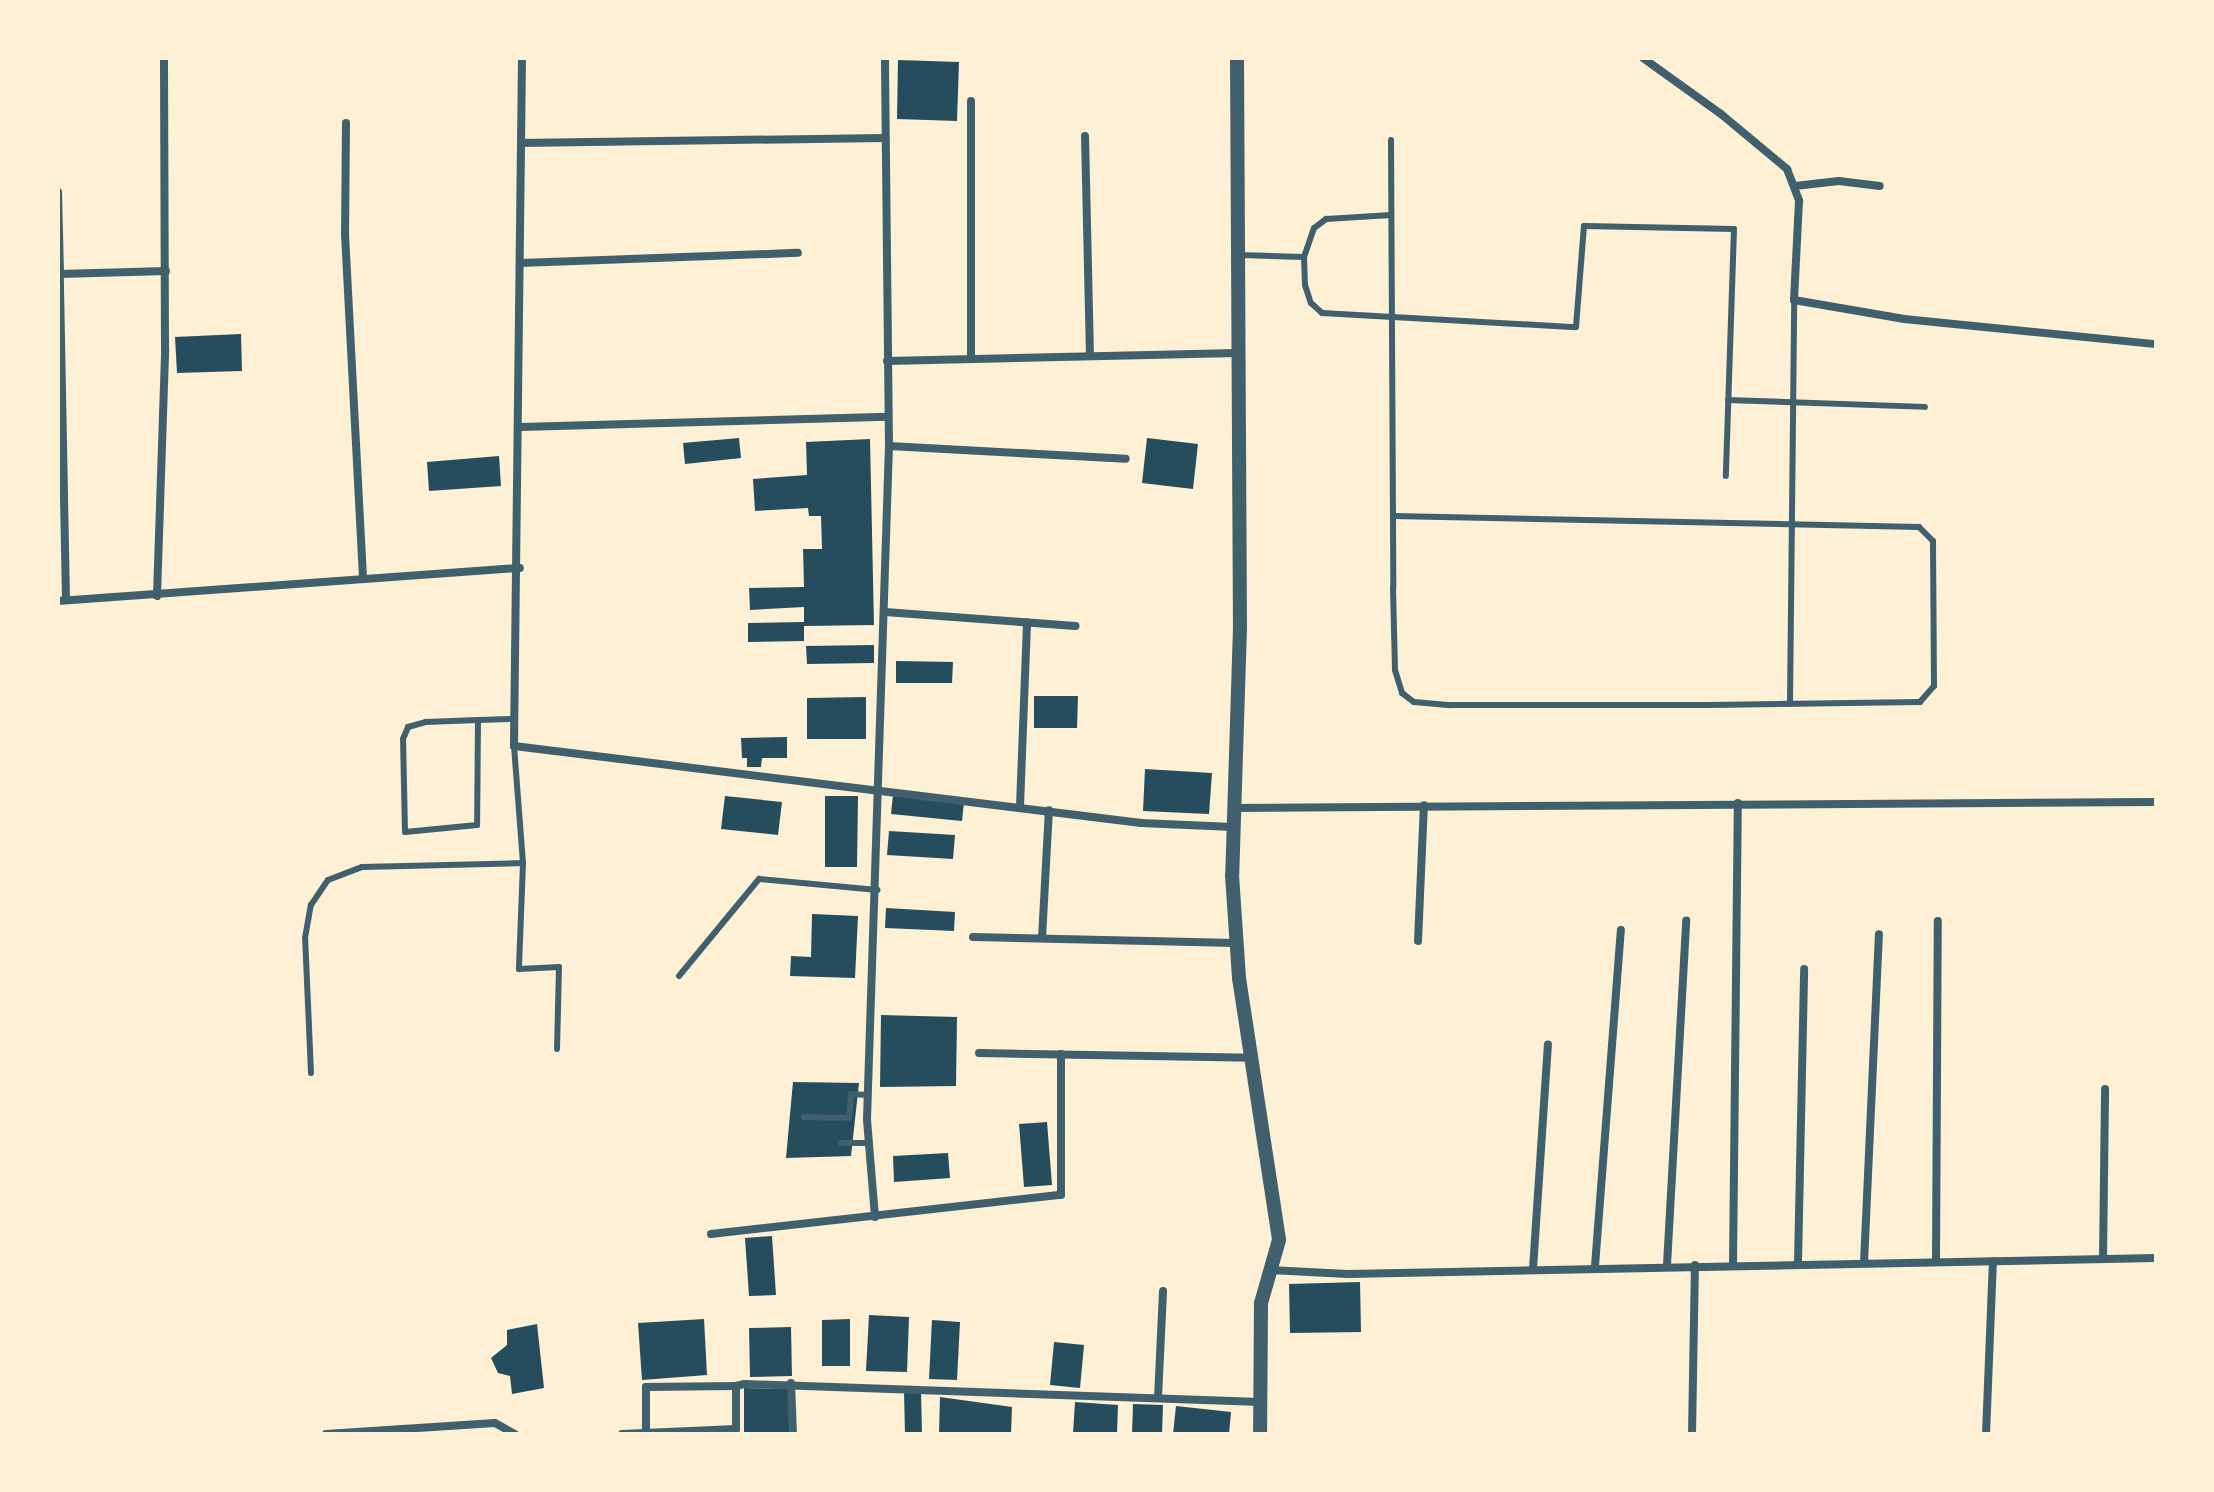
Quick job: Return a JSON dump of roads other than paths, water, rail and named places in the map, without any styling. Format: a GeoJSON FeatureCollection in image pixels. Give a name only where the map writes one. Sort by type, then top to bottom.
{"type":"FeatureCollection","features":[{"type":"Feature","properties":{"kind":"street"},"geometry":{"type":"LineString","coordinates":[[157,596],[166,271],[164,58]]}},
{"type":"Feature","properties":{"kind":"street"},"geometry":{"type":"LineString","coordinates":[[522,58],[520,568],[514,746],[881,788],[1141,823],[1233,827]]}},
{"type":"Feature","properties":{"kind":"street"},"geometry":{"type":"LineString","coordinates":[[875,1217],[868,1095],[881,788],[889,446],[885,58]]}},
{"type":"Feature","properties":{"kind":"street"},"geometry":{"type":"LineString","coordinates":[[1237,58],[1240,627],[1233,808],[1236,943],[1279,1240],[1266,1270],[1260,1434]]}},
{"type":"Feature","properties":{"kind":"street"},"geometry":{"type":"LineString","coordinates":[[1643,58],[1779,159],[1795,186],[1800,216],[1794,300],[1904,319],[2156,344]]}},
{"type":"Feature","properties":{"kind":"street"},"geometry":{"type":"LineString","coordinates":[[971,101],[971,358]]}},
{"type":"Feature","properties":{"kind":"street"},"geometry":{"type":"LineString","coordinates":[[346,123],[345,234],[363,579]]}},
{"type":"Feature","properties":{"kind":"street"},"geometry":{"type":"LineString","coordinates":[[1085,136],[1090,355]]}},
{"type":"Feature","properties":{"kind":"street"},"geometry":{"type":"LineString","coordinates":[[521,143],[885,138]]}},
{"type":"Feature","properties":{"kind":"street"},"geometry":{"type":"LineString","coordinates":[[1795,186],[1839,181],[1880,186]]}},
{"type":"Feature","properties":{"kind":"street"},"geometry":{"type":"LineString","coordinates":[[58,192],[62,601],[520,568]]}},
{"type":"Feature","properties":{"kind":"street"},"geometry":{"type":"LineString","coordinates":[[521,263],[798,253]]}},
{"type":"Feature","properties":{"kind":"street"},"geometry":{"type":"LineString","coordinates":[[60,274],[166,271]]}},
{"type":"Feature","properties":{"kind":"street"},"geometry":{"type":"LineString","coordinates":[[887,361],[1237,353]]}},
{"type":"Feature","properties":{"kind":"street"},"geometry":{"type":"LineString","coordinates":[[521,427],[888,417]]}},
{"type":"Feature","properties":{"kind":"street"},"geometry":{"type":"LineString","coordinates":[[889,446],[1126,459]]}},
{"type":"Feature","properties":{"kind":"street"},"geometry":{"type":"LineString","coordinates":[[885,612],[1075,626]]}},
{"type":"Feature","properties":{"kind":"street"},"geometry":{"type":"LineString","coordinates":[[1020,806],[1027,622]]}},
{"type":"Feature","properties":{"kind":"street"},"geometry":{"type":"LineString","coordinates":[[1233,808],[2156,802]]}},
{"type":"Feature","properties":{"kind":"street"},"geometry":{"type":"LineString","coordinates":[[1733,1265],[1738,803]]}},
{"type":"Feature","properties":{"kind":"street"},"geometry":{"type":"LineString","coordinates":[[1418,941],[1424,805]]}},
{"type":"Feature","properties":{"kind":"street"},"geometry":{"type":"LineString","coordinates":[[1042,938],[1049,810]]}},
{"type":"Feature","properties":{"kind":"street"},"geometry":{"type":"LineString","coordinates":[[1667,1265],[1686,921]]}},
{"type":"Feature","properties":{"kind":"street"},"geometry":{"type":"LineString","coordinates":[[1936,1261],[1938,921]]}},
{"type":"Feature","properties":{"kind":"street"},"geometry":{"type":"LineString","coordinates":[[1595,1266],[1621,930]]}},
{"type":"Feature","properties":{"kind":"street"},"geometry":{"type":"LineString","coordinates":[[1864,1263],[1879,934]]}},
{"type":"Feature","properties":{"kind":"street"},"geometry":{"type":"LineString","coordinates":[[973,937],[1236,943]]}},
{"type":"Feature","properties":{"kind":"street"},"geometry":{"type":"LineString","coordinates":[[1798,1263],[1804,969]]}},
{"type":"Feature","properties":{"kind":"street"},"geometry":{"type":"LineString","coordinates":[[1533,1269],[1548,1045]]}},
{"type":"Feature","properties":{"kind":"street"},"geometry":{"type":"LineString","coordinates":[[979,1053],[1252,1058]]}},
{"type":"Feature","properties":{"kind":"street"},"geometry":{"type":"LineString","coordinates":[[711,1234],[1061,1195],[1061,1054]]}},
{"type":"Feature","properties":{"kind":"street"},"geometry":{"type":"LineString","coordinates":[[2103,1259],[2105,1089]]}},
{"type":"Feature","properties":{"kind":"street"},"geometry":{"type":"LineString","coordinates":[[1266,1270],[1348,1274],[1595,1266],[2156,1258]]}},
{"type":"Feature","properties":{"kind":"street"},"geometry":{"type":"LineString","coordinates":[[1986,1434],[1993,1261]]}},
{"type":"Feature","properties":{"kind":"street"},"geometry":{"type":"LineString","coordinates":[[1692,1434],[1695,1265]]}},
{"type":"Feature","properties":{"kind":"street"},"geometry":{"type":"LineString","coordinates":[[1158,1398],[1163,1291]]}},
{"type":"Feature","properties":{"kind":"street"},"geometry":{"type":"LineString","coordinates":[[646,1431],[646,1387],[791,1383],[1261,1402]]}},
{"type":"Feature","properties":{"kind":"street"},"geometry":{"type":"LineString","coordinates":[[791,1383],[793,1434]]}},
{"type":"Feature","properties":{"kind":"street"},"geometry":{"type":"LineString","coordinates":[[622,1434],[736,1429],[736,1386]]}},
{"type":"Feature","properties":{"kind":"street"},"geometry":{"type":"LineString","coordinates":[[326,1434],[495,1423],[515,1434]]}},
{"type":"Feature","properties":{"kind":"lane"},"geometry":{"type":"LineString","coordinates":[[1391,140],[1391,320],[1393,516],[1395,670],[1402,693],[1414,702],[1541,707],[1790,704],[1926,699],[1934,686],[1933,541],[1919,527],[1393,516]]}},
{"type":"Feature","properties":{"kind":"lane"},"geometry":{"type":"LineString","coordinates":[[1391,215],[1319,222],[1304,257],[1307,295],[1322,313],[1391,320],[1576,327],[1584,226],[1734,229],[1726,476]]}},
{"type":"Feature","properties":{"kind":"lane"},"geometry":{"type":"LineString","coordinates":[[1238,255],[1304,257]]}},
{"type":"Feature","properties":{"kind":"lane"},"geometry":{"type":"LineString","coordinates":[[1790,704],[1788,523],[1794,300]]}},
{"type":"Feature","properties":{"kind":"lane"},"geometry":{"type":"LineString","coordinates":[[1728,400],[1790,405],[1925,407]]}},
{"type":"Feature","properties":{"kind":"lane"},"geometry":{"type":"LineString","coordinates":[[478,720],[477,825],[466,830],[405,832],[403,753],[408,727],[478,720],[515,719]]}},
{"type":"Feature","properties":{"kind":"lane"},"geometry":{"type":"LineString","coordinates":[[514,746],[523,863],[519,969],[559,967],[557,1049]]}},
{"type":"Feature","properties":{"kind":"lane"},"geometry":{"type":"LineString","coordinates":[[311,1073],[305,938],[311,905],[328,880],[362,867],[523,863]]}},
{"type":"Feature","properties":{"kind":"lane"},"geometry":{"type":"LineString","coordinates":[[679,976],[759,879],[877,890]]}},
{"type":"Feature","properties":{"kind":"lane"},"geometry":{"type":"LineString","coordinates":[[804,1117],[849,1118],[851,1094],[868,1095]]}},
{"type":"Feature","properties":{"kind":"lane"},"geometry":{"type":"LineString","coordinates":[[841,1143],[869,1143]]}}]}
